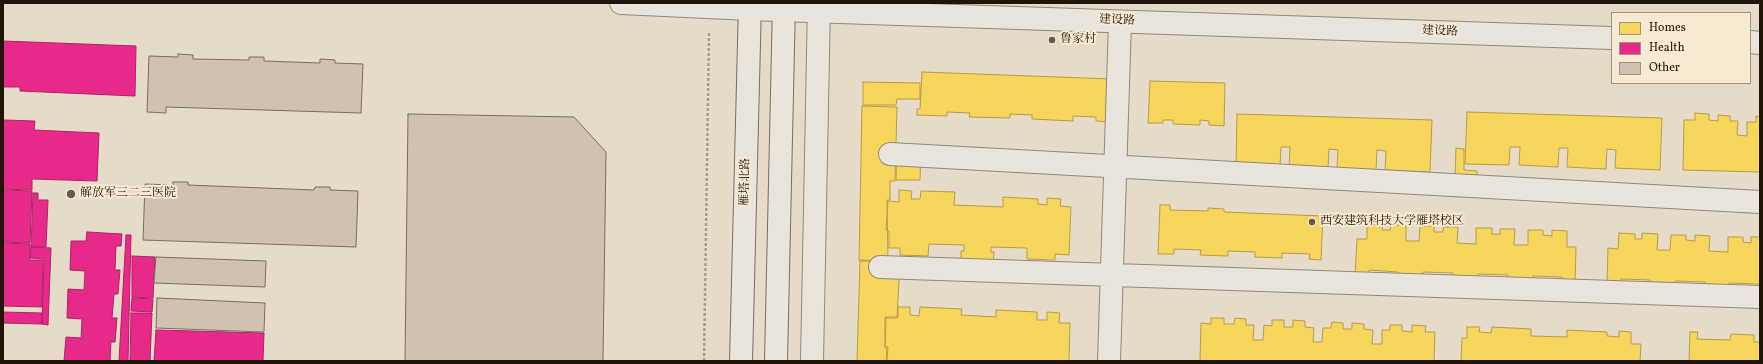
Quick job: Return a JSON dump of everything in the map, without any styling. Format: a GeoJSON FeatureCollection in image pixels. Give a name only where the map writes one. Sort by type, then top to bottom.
{"type":"FeatureCollection","features":[{"type":"Feature","properties":{"kind":"street","name":"建设路"},"geometry":{"type":"LineString","coordinates":[[621,3],[710,7],[819,7],[1120,22],[1611,38]]}},
{"type":"Feature","properties":{"kind":"street","name":"雁塔北路"},"geometry":{"type":"LineString","coordinates":[[741,361],[750,6]]}},
{"type":"Feature","properties":{"kind":"street"},"geometry":{"type":"LineString","coordinates":[[776,361],[784,7]]}},
{"type":"Feature","properties":{"kind":"street"},"geometry":{"type":"LineString","coordinates":[[812,361],[819,7]]}},
{"type":"Feature","properties":{"kind":"street"},"geometry":{"type":"LineString","coordinates":[[1109,361],[1120,22]]}},
{"type":"Feature","properties":{"kind":"street"},"geometry":{"type":"LineString","coordinates":[[890,154],[1760,202]]}},
{"type":"Feature","properties":{"kind":"street"},"geometry":{"type":"LineString","coordinates":[[880,267],[1760,296]]}},
{"type":"Feature","properties":{"kind":"path"},"geometry":{"type":"LineString","coordinates":[[704,361],[710,7]]}},
{"type":"Feature","properties":{"kind":"building: Homes"},"geometry":{"type":"Polygon","coordinates":[[[922,72],[1112,79],[1112,122],[1096,121],[1096,117],[1073,116],[1073,121],[1032,119],[1032,115],[1010,114],[1010,118],[969,117],[970,113],[947,112],[947,116],[917,115],[917,109],[920,109],[922,72]]]}},
{"type":"Feature","properties":{"kind":"building: Homes"},"geometry":{"type":"Polygon","coordinates":[[[1150,81],[1225,83],[1224,126],[1209,125],[1209,121],[1200,120],[1200,125],[1173,124],[1173,120],[1163,120],[1163,123],[1148,123],[1150,81]]]}},
{"type":"Feature","properties":{"kind":"building: Homes"},"geometry":{"type":"Polygon","coordinates":[[[863,82],[920,83],[920,99],[897,99],[896,105],[863,105],[863,82]]]}},
{"type":"Feature","properties":{"kind":"building: Homes"},"geometry":{"type":"Polygon","coordinates":[[[862,106],[897,107],[895,181],[890,181],[890,200],[887,200],[888,261],[859,260],[862,106]]]}},
{"type":"Feature","properties":{"kind":"building: Homes"},"geometry":{"type":"Polygon","coordinates":[[[1467,112],[1662,118],[1660,170],[1615,168],[1616,150],[1607,149],[1606,169],[1567,167],[1568,148],[1559,148],[1558,167],[1519,165],[1520,147],[1510,147],[1509,165],[1465,164],[1467,112]]]}},
{"type":"Feature","properties":{"kind":"building: Homes"},"geometry":{"type":"Polygon","coordinates":[[[1695,113],[1709,114],[1709,120],[1718,121],[1718,115],[1730,116],[1730,121],[1738,121],[1737,135],[1747,136],[1747,122],[1756,122],[1756,116],[1760,117],[1760,172],[1683,170],[1684,120],[1695,120],[1695,113]]]}},
{"type":"Feature","properties":{"kind":"building: Homes"},"geometry":{"type":"Polygon","coordinates":[[[1237,114],[1432,120],[1430,172],[1385,170],[1386,151],[1377,150],[1376,170],[1337,168],[1338,150],[1329,149],[1328,168],[1289,167],[1290,147],[1281,147],[1280,166],[1236,165],[1237,114]]]}},
{"type":"Feature","properties":{"kind":"building: Homes"},"geometry":{"type":"Polygon","coordinates":[[[1456,148],[1464,149],[1464,170],[1477,171],[1477,179],[1455,177],[1456,148]]]}},
{"type":"Feature","properties":{"kind":"building: Homes"},"geometry":{"type":"Polygon","coordinates":[[[897,149],[921,149],[920,180],[896,180],[897,149]]]}},
{"type":"Feature","properties":{"kind":"building: Homes"},"geometry":{"type":"Polygon","coordinates":[[[899,190],[912,191],[911,199],[920,199],[921,191],[955,192],[954,205],[1003,207],[1003,197],[1038,199],[1038,204],[1047,205],[1047,198],[1061,199],[1060,206],[1071,207],[1069,255],[1055,254],[1055,260],[1027,259],[1027,248],[991,247],[991,252],[994,252],[993,264],[961,263],[961,251],[964,251],[964,245],[929,244],[928,256],[900,255],[900,248],[889,248],[889,231],[886,230],[888,201],[899,202],[899,190]]]}},
{"type":"Feature","properties":{"kind":"building: Homes"},"geometry":{"type":"Polygon","coordinates":[[[1160,205],[1170,205],[1170,210],[1208,211],[1208,208],[1224,209],[1224,212],[1323,216],[1321,260],[1309,259],[1310,254],[1282,253],[1282,258],[1255,257],[1255,252],[1228,251],[1228,256],[1200,255],[1201,250],[1174,249],[1174,254],[1158,254],[1160,205]]]}},
{"type":"Feature","properties":{"kind":"building: Homes"},"geometry":{"type":"Polygon","coordinates":[[[1367,224],[1383,225],[1382,230],[1390,230],[1391,225],[1406,225],[1406,241],[1419,241],[1420,226],[1434,226],[1434,232],[1443,232],[1443,227],[1458,227],[1457,243],[1476,244],[1476,228],[1492,228],[1492,234],[1500,234],[1500,229],[1515,229],[1514,245],[1528,245],[1528,230],[1543,230],[1543,235],[1552,236],[1552,230],[1567,231],[1567,247],[1576,247],[1575,283],[1562,282],[1562,277],[1533,276],[1532,281],[1507,281],[1508,275],[1478,274],[1478,280],[1453,279],[1453,273],[1423,272],[1423,278],[1398,276],[1398,272],[1369,270],[1368,275],[1355,275],[1357,239],[1367,239],[1367,224]]]}},
{"type":"Feature","properties":{"kind":"building: Homes"},"geometry":{"type":"Polygon","coordinates":[[[1619,233],[1635,234],[1635,239],[1642,239],[1642,233],[1658,234],[1657,250],[1670,250],[1671,235],[1686,235],[1686,240],[1695,241],[1695,235],[1710,236],[1709,251],[1728,252],[1728,237],[1743,237],[1743,242],[1751,243],[1751,237],[1760,237],[1760,289],[1759,284],[1729,283],[1729,288],[1705,287],[1705,282],[1675,281],[1675,286],[1650,285],[1650,280],[1621,279],[1621,284],[1607,284],[1608,248],[1618,249],[1619,233]]]}},
{"type":"Feature","properties":{"kind":"building: Homes"},"geometry":{"type":"Polygon","coordinates":[[[860,261],[900,262],[897,317],[885,317],[885,348],[887,348],[886,361],[857,361],[860,261]]]}},
{"type":"Feature","properties":{"kind":"building: Homes"},"geometry":{"type":"Polygon","coordinates":[[[898,307],[910,307],[910,315],[919,316],[920,307],[962,309],[961,315],[996,317],[996,310],[1037,312],[1037,320],[1047,320],[1047,312],[1060,313],[1059,323],[1070,323],[1069,361],[887,361],[888,347],[885,347],[886,318],[898,318],[898,307]]]}},
{"type":"Feature","properties":{"kind":"building: Homes"},"geometry":{"type":"Polygon","coordinates":[[[1211,318],[1224,318],[1224,324],[1234,324],[1235,318],[1246,319],[1246,325],[1254,325],[1253,340],[1263,340],[1264,325],[1272,326],[1272,320],[1284,320],[1284,327],[1293,327],[1293,320],[1305,321],[1305,327],[1314,328],[1313,342],[1322,342],[1323,328],[1331,328],[1332,322],[1343,323],[1343,329],[1352,329],[1352,323],[1364,324],[1364,329],[1373,330],[1372,344],[1382,344],[1382,330],[1390,330],[1390,325],[1402,325],[1402,331],[1412,332],[1412,325],[1426,326],[1425,332],[1435,332],[1434,361],[1200,361],[1201,323],[1211,324],[1211,318]]]}},
{"type":"Feature","properties":{"kind":"building: Homes"},"geometry":{"type":"Polygon","coordinates":[[[1467,327],[1480,327],[1479,332],[1491,333],[1492,327],[1531,329],[1531,336],[1567,337],[1567,330],[1607,332],[1607,336],[1619,337],[1619,331],[1631,332],[1631,344],[1641,344],[1640,361],[1461,361],[1462,338],[1467,338],[1467,327]]]}},
{"type":"Feature","properties":{"kind":"building: Homes"},"geometry":{"type":"Polygon","coordinates":[[[1690,332],[1698,332],[1697,339],[1730,340],[1731,334],[1754,335],[1754,342],[1760,342],[1760,361],[1689,361],[1690,332]]]}},
{"type":"Feature","properties":{"kind":"building: Health"},"geometry":{"type":"Polygon","coordinates":[[[3,41],[136,46],[135,96],[20,91],[20,87],[3,87],[3,41]]]}},
{"type":"Feature","properties":{"kind":"building: Health"},"geometry":{"type":"Polygon","coordinates":[[[3,120],[35,121],[34,130],[99,133],[97,181],[32,179],[32,190],[3,189],[3,120]]]}},
{"type":"Feature","properties":{"kind":"building: Health"},"geometry":{"type":"Polygon","coordinates":[[[3,190],[32,191],[30,243],[3,242],[3,190]]]}},
{"type":"Feature","properties":{"kind":"building: Health"},"geometry":{"type":"Polygon","coordinates":[[[33,193],[38,193],[38,200],[48,200],[46,247],[31,247],[33,193]]]}},
{"type":"Feature","properties":{"kind":"building: Health"},"geometry":{"type":"Polygon","coordinates":[[[87,232],[122,234],[121,246],[116,246],[115,270],[120,270],[118,294],[114,294],[112,318],[117,318],[115,342],[111,342],[110,361],[64,361],[66,337],[81,338],[82,319],[67,318],[68,289],[84,290],[85,271],[70,270],[71,241],[86,241],[87,232]]]}},
{"type":"Feature","properties":{"kind":"building: Health"},"geometry":{"type":"Polygon","coordinates":[[[126,235],[131,235],[128,361],[119,361],[126,235]]]}},
{"type":"Feature","properties":{"kind":"building: Health"},"geometry":{"type":"Polygon","coordinates":[[[3,243],[30,244],[30,260],[43,260],[42,307],[3,306],[3,243]]]}},
{"type":"Feature","properties":{"kind":"building: Health"},"geometry":{"type":"Polygon","coordinates":[[[31,247],[51,248],[48,325],[42,324],[44,259],[30,258],[31,247]]]}},
{"type":"Feature","properties":{"kind":"building: Health"},"geometry":{"type":"Polygon","coordinates":[[[132,256],[155,257],[153,298],[132,297],[132,256]]]}},
{"type":"Feature","properties":{"kind":"building: Health"},"geometry":{"type":"Polygon","coordinates":[[[132,298],[153,299],[152,312],[131,311],[132,298]]]}},
{"type":"Feature","properties":{"kind":"building: Health"},"geometry":{"type":"Polygon","coordinates":[[[3,312],[42,313],[42,324],[3,323],[3,312]]]}},
{"type":"Feature","properties":{"kind":"building: Health"},"geometry":{"type":"Polygon","coordinates":[[[131,313],[152,313],[150,361],[130,361],[131,313]]]}},
{"type":"Feature","properties":{"kind":"building: Health"},"geometry":{"type":"Polygon","coordinates":[[[156,330],[264,333],[263,361],[154,361],[156,330]]]}},
{"type":"Feature","properties":{"kind":"building: Other"},"geometry":{"type":"Polygon","coordinates":[[[178,54],[193,55],[193,59],[249,60],[249,57],[264,57],[264,61],[320,63],[320,59],[335,60],[335,63],[363,64],[361,113],[166,107],[166,113],[147,112],[149,56],[178,57],[178,54]]]}},
{"type":"Feature","properties":{"kind":"building: Other"},"geometry":{"type":"Polygon","coordinates":[[[408,114],[574,117],[606,152],[603,361],[405,361],[408,114]]]}},
{"type":"Feature","properties":{"kind":"building: Other"},"geometry":{"type":"Polygon","coordinates":[[[173,182],[188,182],[188,185],[314,190],[315,187],[330,187],[330,190],[358,191],[356,247],[143,240],[145,184],[173,185],[173,182]]]}},
{"type":"Feature","properties":{"kind":"building: Other"},"geometry":{"type":"Polygon","coordinates":[[[156,257],[266,261],[265,287],[154,283],[156,257]]]}},
{"type":"Feature","properties":{"kind":"building: Other"},"geometry":{"type":"Polygon","coordinates":[[[157,298],[265,303],[264,332],[156,328],[157,298]]]}},
{"type":"Feature","properties":{"kind":"place","name":"鲁家村"},"geometry":{"type":"Point","coordinates":[1052,40]}},
{"type":"Feature","properties":{"kind":"place","name":"解放军三二三医院"},"geometry":{"type":"Point","coordinates":[71,194]}},
{"type":"Feature","properties":{"kind":"place","name":"西安建筑科技大学雁塔校区"},"geometry":{"type":"Point","coordinates":[1312,222]}}]}
